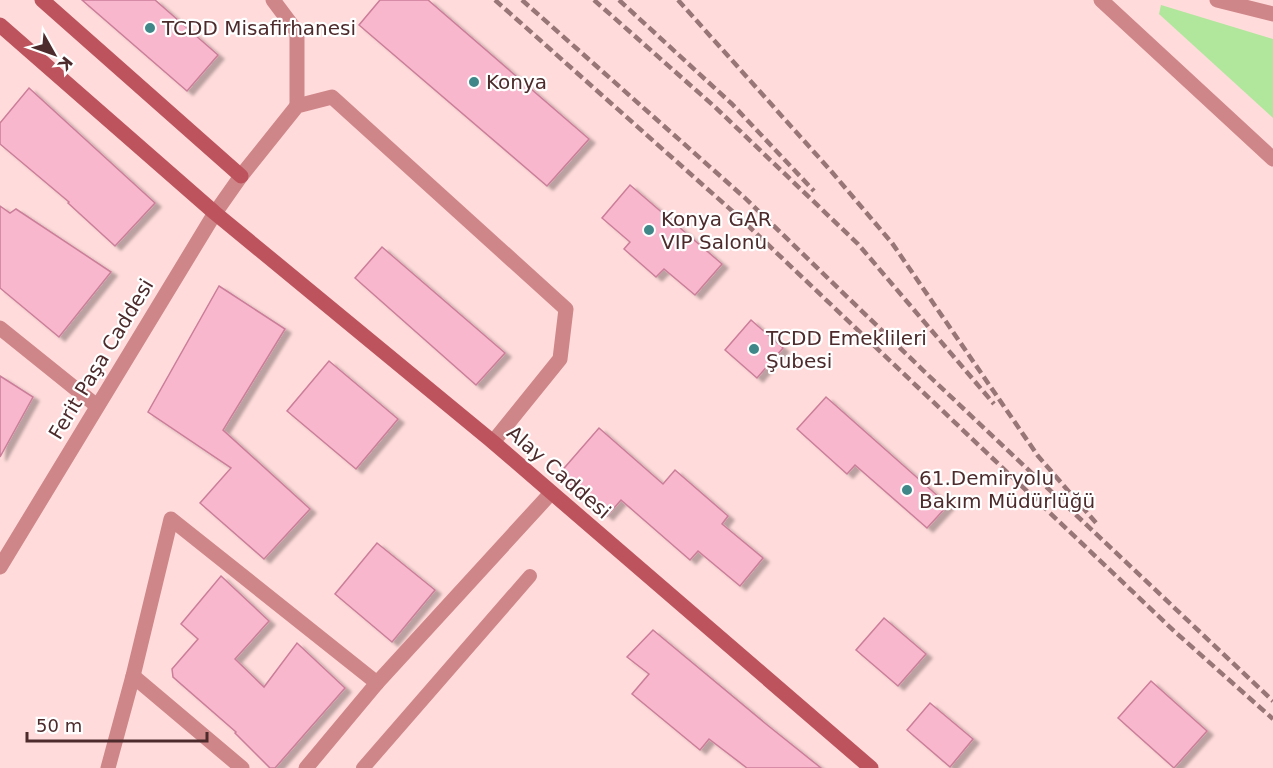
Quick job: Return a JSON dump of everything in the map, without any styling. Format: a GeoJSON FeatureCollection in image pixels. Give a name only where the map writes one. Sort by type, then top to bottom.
{"type":"FeatureCollection","features":[{"type":"Feature","properties":{"kind":"main road"},"geometry":{"type":"LineString","coordinates":[[42,0],[241,176]]}},
{"type":"Feature","properties":{"kind":"main road","name":"Alay Caddesi"},"geometry":{"type":"LineString","coordinates":[[0,24],[215,213],[493,442],[871,768]]}},
{"type":"Feature","properties":{"kind":"street"},"geometry":{"type":"LineString","coordinates":[[273,0],[297,32],[297,106],[333,98],[566,309],[560,359],[493,442]]}},
{"type":"Feature","properties":{"kind":"street"},"geometry":{"type":"LineString","coordinates":[[1101,0],[1273,159]]}},
{"type":"Feature","properties":{"kind":"street"},"geometry":{"type":"LineString","coordinates":[[1217,0],[1273,14]]}},
{"type":"Feature","properties":{"kind":"street","name":"Ferit Paşa Caddesi"},"geometry":{"type":"LineString","coordinates":[[0,567],[215,213],[241,176],[297,106]]}},
{"type":"Feature","properties":{"kind":"street"},"geometry":{"type":"LineString","coordinates":[[0,328],[97,406]]}},
{"type":"Feature","properties":{"kind":"street"},"geometry":{"type":"LineString","coordinates":[[306,768],[377,683],[551,493]]}},
{"type":"Feature","properties":{"kind":"street"},"geometry":{"type":"LineString","coordinates":[[108,768],[171,519],[377,683]]}},
{"type":"Feature","properties":{"kind":"street"},"geometry":{"type":"LineString","coordinates":[[133,676],[242,768]]}},
{"type":"Feature","properties":{"kind":"lane"},"geometry":{"type":"LineString","coordinates":[[363,768],[530,576]]}},
{"type":"Feature","properties":{"kind":"green space"},"geometry":{"type":"Polygon","coordinates":[[[1161,5],[1273,39],[1273,118],[1159,14],[1161,5]]]}},
{"type":"Feature","properties":{"kind":"building","name":"TCDD Misafirhanesi"},"geometry":{"type":"Polygon","coordinates":[[[82,0],[155,0],[218,55],[187,91],[82,0]]]}},
{"type":"Feature","properties":{"kind":"building","name":"Konya"},"geometry":{"type":"Polygon","coordinates":[[[380,0],[428,0],[589,139],[547,186],[359,25],[380,0]]]}},
{"type":"Feature","properties":{"kind":"building"},"geometry":{"type":"Polygon","coordinates":[[[29,88],[155,203],[115,246],[69,202],[0,144],[0,123],[29,88]]]}},
{"type":"Feature","properties":{"kind":"building","name":"Konya GAR VIP Salonu"},"geometry":{"type":"Polygon","coordinates":[[[630,185],[722,264],[695,295],[664,269],[656,277],[624,249],[630,242],[602,218],[630,185]]]}},
{"type":"Feature","properties":{"kind":"building"},"geometry":{"type":"Polygon","coordinates":[[[0,206],[10,213],[16,209],[111,272],[59,337],[0,288],[0,206]]]}},
{"type":"Feature","properties":{"kind":"building"},"geometry":{"type":"Polygon","coordinates":[[[382,247],[505,353],[476,385],[355,278],[382,247]]]}},
{"type":"Feature","properties":{"kind":"building"},"geometry":{"type":"Polygon","coordinates":[[[219,286],[285,329],[223,430],[310,509],[264,559],[200,503],[231,468],[148,412],[219,286]]]}},
{"type":"Feature","properties":{"kind":"building","name":"TCDD Emeklileri Şubesi"},"geometry":{"type":"Polygon","coordinates":[[[751,320],[783,348],[757,378],[725,350],[751,320]]]}},
{"type":"Feature","properties":{"kind":"building"},"geometry":{"type":"Polygon","coordinates":[[[329,361],[398,419],[356,469],[287,411],[329,361]]]}},
{"type":"Feature","properties":{"kind":"building"},"geometry":{"type":"Polygon","coordinates":[[[0,376],[33,397],[0,457],[0,376]]]}},
{"type":"Feature","properties":{"kind":"building"},"geometry":{"type":"Polygon","coordinates":[[[826,397],[948,505],[927,528],[855,465],[847,474],[797,429],[826,397]]]}},
{"type":"Feature","properties":{"kind":"building"},"geometry":{"type":"Polygon","coordinates":[[[599,428],[663,484],[675,470],[728,516],[722,524],[763,558],[740,586],[698,551],[690,560],[621,500],[607,516],[559,474],[599,428]]]}},
{"type":"Feature","properties":{"kind":"building"},"geometry":{"type":"Polygon","coordinates":[[[377,543],[435,590],[392,642],[335,594],[377,543]]]}},
{"type":"Feature","properties":{"kind":"building"},"geometry":{"type":"Polygon","coordinates":[[[221,576],[269,621],[235,659],[264,687],[297,643],[345,688],[275,768],[270,768],[236,732],[173,677],[172,669],[198,639],[181,624],[221,576]]]}},
{"type":"Feature","properties":{"kind":"building"},"geometry":{"type":"Polygon","coordinates":[[[884,618],[926,654],[898,686],[856,650],[884,618]]]}},
{"type":"Feature","properties":{"kind":"building"},"geometry":{"type":"Polygon","coordinates":[[[653,630],[821,768],[747,768],[709,739],[700,750],[632,694],[649,674],[627,657],[653,630]]]}},
{"type":"Feature","properties":{"kind":"building"},"geometry":{"type":"Polygon","coordinates":[[[1151,681],[1207,731],[1174,768],[1118,718],[1151,681]]]}},
{"type":"Feature","properties":{"kind":"building"},"geometry":{"type":"Polygon","coordinates":[[[930,703],[973,739],[950,767],[907,730],[930,703]]]}},
{"type":"Feature","properties":{"kind":"railway"},"geometry":{"type":"LineString","coordinates":[[495,0],[740,218],[1174,631],[1273,719]]}},
{"type":"Feature","properties":{"kind":"railway"},"geometry":{"type":"LineString","coordinates":[[522,0],[745,198],[929,376],[1273,701]]}},
{"type":"Feature","properties":{"kind":"railway"},"geometry":{"type":"LineString","coordinates":[[594,0],[715,107],[858,244],[994,404]]}},
{"type":"Feature","properties":{"kind":"railway"},"geometry":{"type":"LineString","coordinates":[[619,0],[732,104],[814,191]]}},
{"type":"Feature","properties":{"kind":"railway"},"geometry":{"type":"LineString","coordinates":[[678,0],[831,171],[892,243],[1038,456],[1097,524]]}},
{"type":"Feature","properties":{"kind":"place","name":"TCDD Misafirhanesi"},"geometry":{"type":"Point","coordinates":[150,28]}},
{"type":"Feature","properties":{"kind":"place","name":"Konya"},"geometry":{"type":"Point","coordinates":[474,82]}},
{"type":"Feature","properties":{"kind":"place","name":"Konya GAR VIP Salonu"},"geometry":{"type":"Point","coordinates":[649,230]}},
{"type":"Feature","properties":{"kind":"place","name":"TCDD Emeklileri Şubesi"},"geometry":{"type":"Point","coordinates":[754,349]}},
{"type":"Feature","properties":{"kind":"place","name":"61.Demiryolu Bakım Müdürlüğü"},"geometry":{"type":"Point","coordinates":[907,490]}}]}
